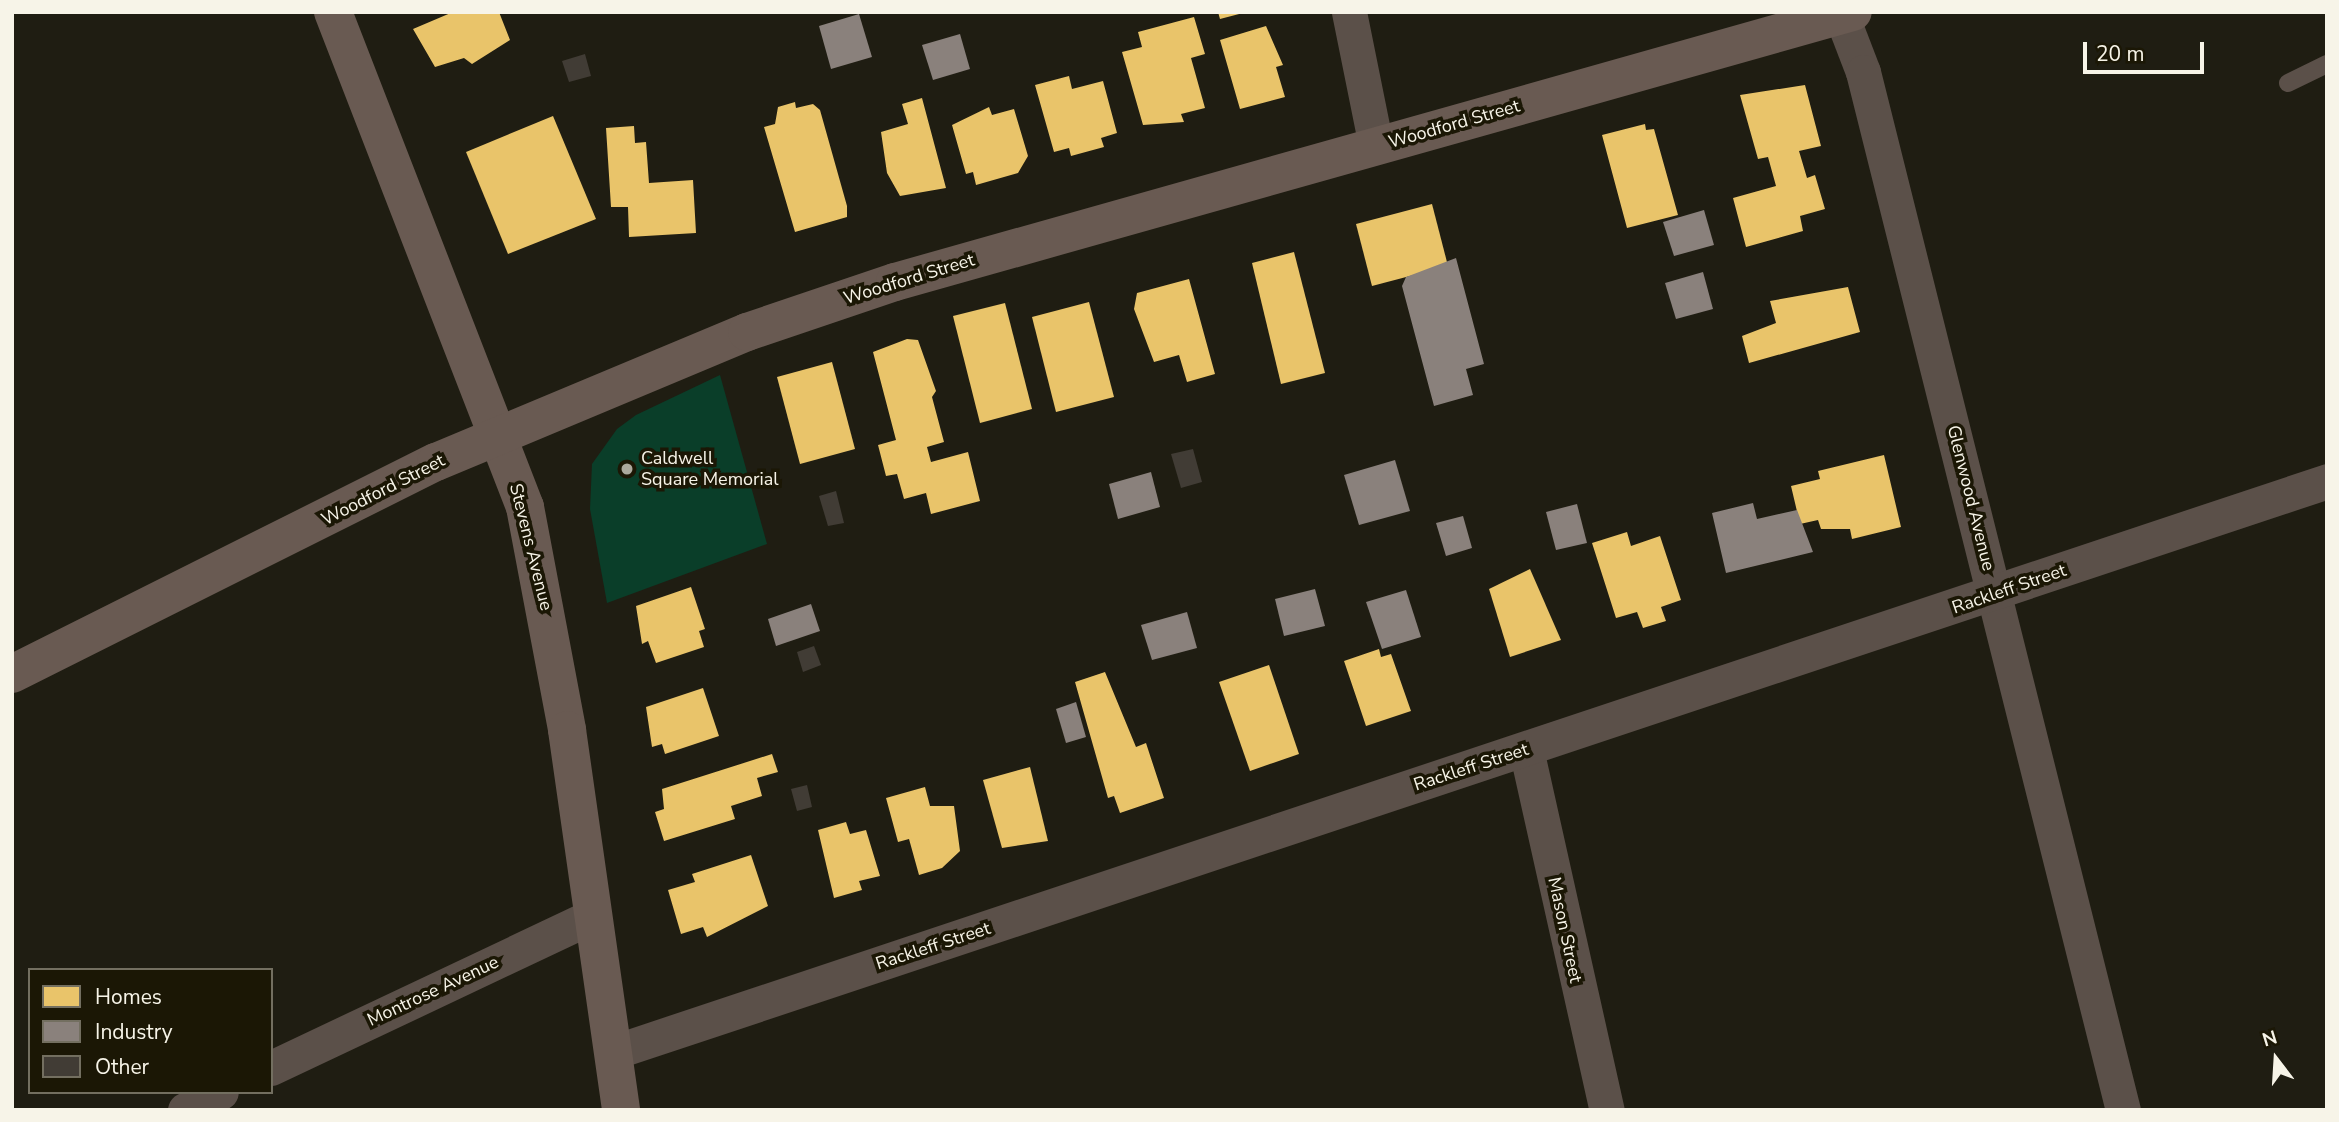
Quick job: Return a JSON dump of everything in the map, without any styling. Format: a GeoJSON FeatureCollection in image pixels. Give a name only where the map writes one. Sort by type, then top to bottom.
{"type":"FeatureCollection","features":[{"type":"Feature","properties":{"kind":"main road","name":"Stevens Avenue"},"geometry":{"type":"LineString","coordinates":[[333,12],[525,507],[545,593],[621,1110]]}},
{"type":"Feature","properties":{"kind":"main road","name":"Woodford Street"},"geometry":{"type":"LineString","coordinates":[[12,674],[499,436],[747,332],[895,282],[1845,13]]}},
{"type":"Feature","properties":{"kind":"street"},"geometry":{"type":"LineString","coordinates":[[1349,12],[1376,146]]}},
{"type":"Feature","properties":{"kind":"street","name":"Glenwood Avenue"},"geometry":{"type":"LineString","coordinates":[[1845,13],[1863,72],[2123,1110]]}},
{"type":"Feature","properties":{"kind":"street","name":"Rackleff Street"},"geometry":{"type":"LineString","coordinates":[[614,1052],[1995,594],[2327,481]]}},
{"type":"Feature","properties":{"kind":"street","name":"Mason Street"},"geometry":{"type":"LineString","coordinates":[[1526,749],[1607,1110]]}},
{"type":"Feature","properties":{"kind":"street","name":"Montrose Avenue"},"geometry":{"type":"LineString","coordinates":[[273,1067],[594,915]]}},
{"type":"Feature","properties":{"kind":"street"},"geometry":{"type":"LineString","coordinates":[[185,1110],[217,1094]]}},
{"type":"Feature","properties":{"kind":"lane"},"geometry":{"type":"LineString","coordinates":[[2288,83],[2327,64]]}},
{"type":"Feature","properties":{"kind":"green space"},"geometry":{"type":"Polygon","coordinates":[[[720,375],[767,544],[607,603],[590,509],[592,464],[617,429],[636,415],[720,375]]]}},
{"type":"Feature","properties":{"kind":"building: Homes"},"geometry":{"type":"Polygon","coordinates":[[[453,12],[499,12],[510,40],[472,64],[464,58],[435,67],[413,29],[453,12]]]}},
{"type":"Feature","properties":{"kind":"building: Homes"},"geometry":{"type":"Polygon","coordinates":[[[1218,12],[1243,12],[1243,13],[1220,19],[1218,12]]]}},
{"type":"Feature","properties":{"kind":"building: Homes"},"geometry":{"type":"Polygon","coordinates":[[[1194,17],[1205,54],[1191,58],[1205,108],[1181,114],[1184,122],[1143,125],[1122,52],[1142,47],[1138,32],[1194,17]]]}},
{"type":"Feature","properties":{"kind":"building: Homes"},"geometry":{"type":"Polygon","coordinates":[[[1266,26],[1283,65],[1276,67],[1285,97],[1240,109],[1220,40],[1266,26]]]}},
{"type":"Feature","properties":{"kind":"building: Homes"},"geometry":{"type":"Polygon","coordinates":[[[1069,76],[1072,89],[1103,81],[1117,133],[1101,138],[1104,147],[1071,156],[1069,148],[1054,152],[1035,85],[1069,76]]]}},
{"type":"Feature","properties":{"kind":"building: Homes"},"geometry":{"type":"Polygon","coordinates":[[[1805,85],[1821,146],[1799,151],[1807,178],[1815,175],[1825,209],[1800,216],[1803,231],[1746,247],[1733,198],[1776,186],[1768,157],[1758,159],[1740,95],[1805,85]]]}},
{"type":"Feature","properties":{"kind":"building: Homes"},"geometry":{"type":"Polygon","coordinates":[[[922,98],[946,188],[900,196],[887,173],[881,132],[908,124],[902,104],[922,98]]]}},
{"type":"Feature","properties":{"kind":"building: Homes"},"geometry":{"type":"Polygon","coordinates":[[[795,102],[796,108],[813,104],[820,110],[847,206],[847,217],[795,232],[764,127],[775,124],[778,107],[795,102]]]}},
{"type":"Feature","properties":{"kind":"building: Homes"},"geometry":{"type":"Polygon","coordinates":[[[989,107],[992,115],[1014,109],[1028,156],[1018,173],[976,185],[973,172],[966,174],[952,125],[989,107]]]}},
{"type":"Feature","properties":{"kind":"building: Homes"},"geometry":{"type":"Polygon","coordinates":[[[553,116],[596,219],[508,254],[466,152],[553,116]]]}},
{"type":"Feature","properties":{"kind":"building: Homes"},"geometry":{"type":"Polygon","coordinates":[[[1645,124],[1646,130],[1654,129],[1678,215],[1627,228],[1602,135],[1645,124]]]}},
{"type":"Feature","properties":{"kind":"building: Homes"},"geometry":{"type":"Polygon","coordinates":[[[634,126],[635,143],[646,142],[649,183],[693,180],[696,233],[629,237],[628,207],[611,207],[606,128],[634,126]]]}},
{"type":"Feature","properties":{"kind":"building: Homes"},"geometry":{"type":"Polygon","coordinates":[[[1432,204],[1448,266],[1372,286],[1356,224],[1432,204]]]}},
{"type":"Feature","properties":{"kind":"building: Homes"},"geometry":{"type":"Polygon","coordinates":[[[1294,252],[1325,373],[1281,384],[1252,263],[1294,252]]]}},
{"type":"Feature","properties":{"kind":"building: Homes"},"geometry":{"type":"Polygon","coordinates":[[[1189,279],[1215,374],[1187,382],[1179,355],[1154,362],[1134,309],[1137,293],[1189,279]]]}},
{"type":"Feature","properties":{"kind":"building: Homes"},"geometry":{"type":"Polygon","coordinates":[[[1848,287],[1860,332],[1749,363],[1742,336],[1776,323],[1770,301],[1848,287]]]}},
{"type":"Feature","properties":{"kind":"building: Homes"},"geometry":{"type":"Polygon","coordinates":[[[1089,302],[1114,397],[1056,412],[1032,317],[1089,302]]]}},
{"type":"Feature","properties":{"kind":"building: Homes"},"geometry":{"type":"Polygon","coordinates":[[[1005,303],[1032,409],[980,423],[953,316],[1005,303]]]}},
{"type":"Feature","properties":{"kind":"building: Homes"},"geometry":{"type":"Polygon","coordinates":[[[907,339],[918,340],[936,391],[932,397],[944,442],[927,447],[931,462],[968,452],[980,501],[931,514],[926,493],[904,499],[897,474],[886,476],[878,445],[896,440],[873,352],[907,339]]]}},
{"type":"Feature","properties":{"kind":"building: Homes"},"geometry":{"type":"Polygon","coordinates":[[[832,362],[855,449],[800,464],[777,377],[832,362]]]}},
{"type":"Feature","properties":{"kind":"building: Homes"},"geometry":{"type":"Polygon","coordinates":[[[1884,455],[1901,527],[1852,539],[1850,529],[1821,529],[1818,520],[1800,524],[1791,486],[1820,479],[1818,471],[1884,455]]]}},
{"type":"Feature","properties":{"kind":"building: Homes"},"geometry":{"type":"Polygon","coordinates":[[[1627,532],[1631,546],[1660,536],[1681,600],[1661,607],[1666,621],[1643,628],[1637,612],[1616,618],[1592,543],[1627,532]]]}},
{"type":"Feature","properties":{"kind":"building: Homes"},"geometry":{"type":"Polygon","coordinates":[[[1530,569],[1561,640],[1510,657],[1489,589],[1530,569]]]}},
{"type":"Feature","properties":{"kind":"building: Homes"},"geometry":{"type":"Polygon","coordinates":[[[691,587],[705,629],[699,631],[704,647],[656,663],[648,641],[642,644],[636,606],[691,587]]]}},
{"type":"Feature","properties":{"kind":"building: Homes"},"geometry":{"type":"Polygon","coordinates":[[[1379,649],[1381,657],[1391,654],[1411,711],[1366,726],[1344,661],[1379,649]]]}},
{"type":"Feature","properties":{"kind":"building: Homes"},"geometry":{"type":"Polygon","coordinates":[[[1269,665],[1299,754],[1250,771],[1219,682],[1269,665]]]}},
{"type":"Feature","properties":{"kind":"building: Homes"},"geometry":{"type":"Polygon","coordinates":[[[1105,672],[1136,747],[1146,743],[1164,798],[1120,813],[1114,796],[1108,798],[1075,682],[1105,672]]]}},
{"type":"Feature","properties":{"kind":"building: Homes"},"geometry":{"type":"Polygon","coordinates":[[[703,688],[719,736],[665,754],[662,744],[652,747],[646,707],[703,688]]]}},
{"type":"Feature","properties":{"kind":"building: Homes"},"geometry":{"type":"Polygon","coordinates":[[[772,754],[778,772],[757,778],[762,796],[731,806],[735,819],[664,841],[655,812],[664,809],[662,789],[772,754]]]}},
{"type":"Feature","properties":{"kind":"building: Homes"},"geometry":{"type":"Polygon","coordinates":[[[1030,767],[1048,841],[1002,848],[983,780],[1030,767]]]}},
{"type":"Feature","properties":{"kind":"building: Homes"},"geometry":{"type":"Polygon","coordinates":[[[925,787],[930,806],[954,806],[960,851],[942,868],[919,875],[909,839],[898,842],[886,798],[925,787]]]}},
{"type":"Feature","properties":{"kind":"building: Homes"},"geometry":{"type":"Polygon","coordinates":[[[846,822],[850,834],[866,830],[880,876],[859,881],[862,890],[834,898],[818,830],[846,822]]]}},
{"type":"Feature","properties":{"kind":"building: Homes"},"geometry":{"type":"Polygon","coordinates":[[[751,855],[768,906],[707,937],[703,927],[681,934],[668,890],[695,882],[692,874],[751,855]]]}},
{"type":"Feature","properties":{"kind":"building: Industry"},"geometry":{"type":"Polygon","coordinates":[[[859,14],[872,57],[831,69],[819,26],[859,14]]]}},
{"type":"Feature","properties":{"kind":"building: Industry"},"geometry":{"type":"Polygon","coordinates":[[[960,34],[970,69],[933,80],[922,45],[960,34]]]}},
{"type":"Feature","properties":{"kind":"building: Industry"},"geometry":{"type":"Polygon","coordinates":[[[1704,210],[1714,245],[1674,256],[1663,222],[1704,210]]]}},
{"type":"Feature","properties":{"kind":"building: Industry"},"geometry":{"type":"Polygon","coordinates":[[[1456,258],[1484,364],[1466,369],[1473,395],[1434,406],[1402,286],[1406,277],[1456,258]]]}},
{"type":"Feature","properties":{"kind":"building: Industry"},"geometry":{"type":"Polygon","coordinates":[[[1703,272],[1713,309],[1676,319],[1665,283],[1703,272]]]}},
{"type":"Feature","properties":{"kind":"building: Industry"},"geometry":{"type":"Polygon","coordinates":[[[1395,460],[1410,511],[1359,525],[1344,475],[1395,460]]]}},
{"type":"Feature","properties":{"kind":"building: Industry"},"geometry":{"type":"Polygon","coordinates":[[[1151,472],[1160,507],[1118,519],[1109,484],[1151,472]]]}},
{"type":"Feature","properties":{"kind":"building: Industry"},"geometry":{"type":"Polygon","coordinates":[[[1753,503],[1757,519],[1797,510],[1813,552],[1726,573],[1712,513],[1753,503]]]}},
{"type":"Feature","properties":{"kind":"building: Industry"},"geometry":{"type":"Polygon","coordinates":[[[1577,504],[1587,543],[1556,550],[1546,512],[1577,504]]]}},
{"type":"Feature","properties":{"kind":"building: Industry"},"geometry":{"type":"Polygon","coordinates":[[[1463,516],[1472,548],[1446,556],[1436,523],[1463,516]]]}},
{"type":"Feature","properties":{"kind":"building: Industry"},"geometry":{"type":"Polygon","coordinates":[[[1315,589],[1325,626],[1284,636],[1275,599],[1315,589]]]}},
{"type":"Feature","properties":{"kind":"building: Industry"},"geometry":{"type":"Polygon","coordinates":[[[1406,590],[1421,637],[1382,649],[1366,602],[1406,590]]]}},
{"type":"Feature","properties":{"kind":"building: Industry"},"geometry":{"type":"Polygon","coordinates":[[[811,604],[820,631],[776,646],[768,619],[811,604]]]}},
{"type":"Feature","properties":{"kind":"building: Industry"},"geometry":{"type":"Polygon","coordinates":[[[1187,612],[1197,648],[1152,660],[1141,625],[1187,612]]]}},
{"type":"Feature","properties":{"kind":"building: Industry"},"geometry":{"type":"Polygon","coordinates":[[[1076,702],[1086,737],[1066,743],[1056,709],[1076,702]]]}},
{"type":"Feature","properties":{"kind":"building: Other"},"geometry":{"type":"Polygon","coordinates":[[[585,54],[591,76],[569,82],[562,61],[585,54]]]}},
{"type":"Feature","properties":{"kind":"building: Other"},"geometry":{"type":"Polygon","coordinates":[[[1193,449],[1202,482],[1181,488],[1171,454],[1193,449]]]}},
{"type":"Feature","properties":{"kind":"building: Other"},"geometry":{"type":"Polygon","coordinates":[[[836,491],[844,523],[828,526],[819,496],[836,491]]]}},
{"type":"Feature","properties":{"kind":"building: Other"},"geometry":{"type":"Polygon","coordinates":[[[814,646],[821,665],[803,672],[797,652],[814,646]]]}},
{"type":"Feature","properties":{"kind":"building: Other"},"geometry":{"type":"Polygon","coordinates":[[[807,785],[812,807],[797,811],[791,789],[807,785]]]}},
{"type":"Feature","properties":{"kind":"place","name":"Caldwell Square Memorial"},"geometry":{"type":"Point","coordinates":[627,469]}}]}
